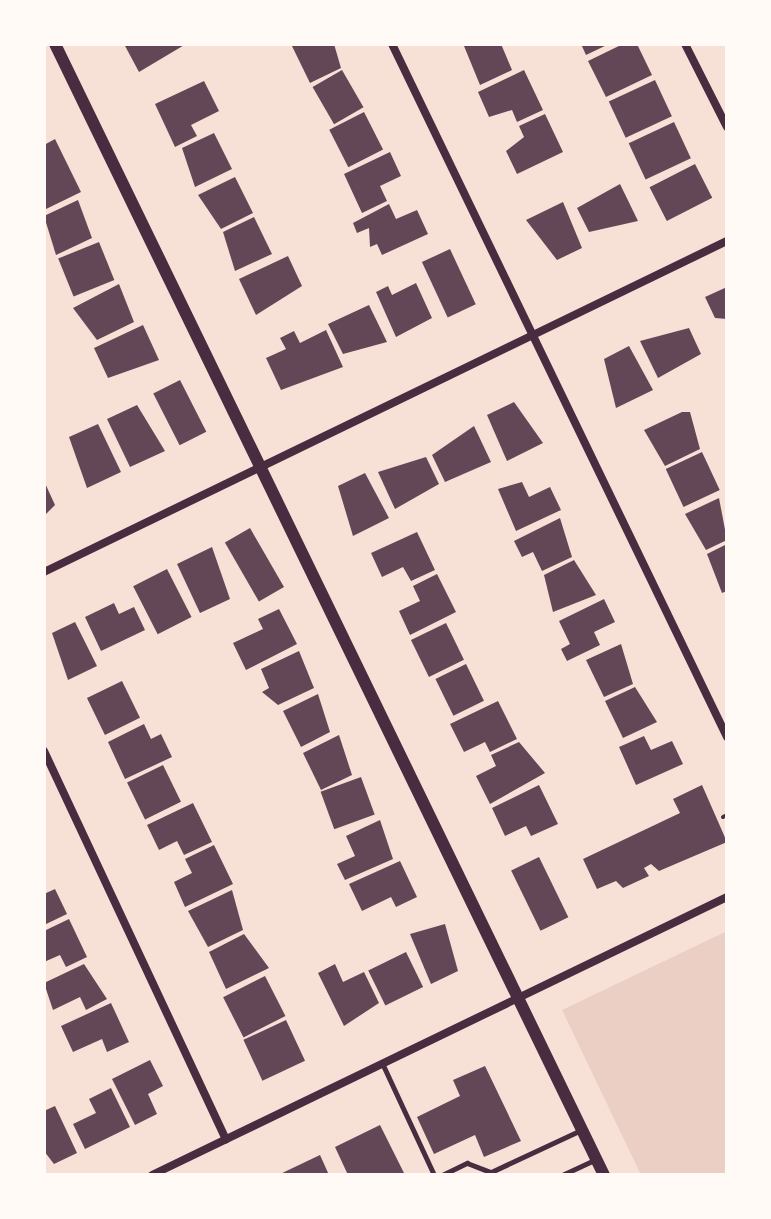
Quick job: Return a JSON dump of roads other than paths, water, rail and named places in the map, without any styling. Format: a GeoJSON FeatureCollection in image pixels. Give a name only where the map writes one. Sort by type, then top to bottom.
{"type":"FeatureCollection","features":[{"type":"Feature","properties":{"kind":"street"},"geometry":{"type":"LineString","coordinates":[[55,44],[264,468],[604,1175]]}},
{"type":"Feature","properties":{"kind":"street"},"geometry":{"type":"LineString","coordinates":[[392,44],[530,336],[727,737]]}},
{"type":"Feature","properties":{"kind":"street"},"geometry":{"type":"LineString","coordinates":[[685,44],[727,127]]}},
{"type":"Feature","properties":{"kind":"street"},"geometry":{"type":"LineString","coordinates":[[44,572],[727,241]]}},
{"type":"Feature","properties":{"kind":"street"},"geometry":{"type":"LineString","coordinates":[[44,751],[226,1139]]}},
{"type":"Feature","properties":{"kind":"street"},"geometry":{"type":"LineString","coordinates":[[152,1175],[727,897]]}},
{"type":"Feature","properties":{"kind":"lane"},"geometry":{"type":"LineString","coordinates":[[382,1063],[434,1175]]}},
{"type":"Feature","properties":{"kind":"lane"},"geometry":{"type":"LineString","coordinates":[[442,1175],[467,1163],[491,1172],[582,1130]]}},
{"type":"Feature","properties":{"kind":"lane"},"geometry":{"type":"LineString","coordinates":[[562,1175],[596,1159]]}}]}
